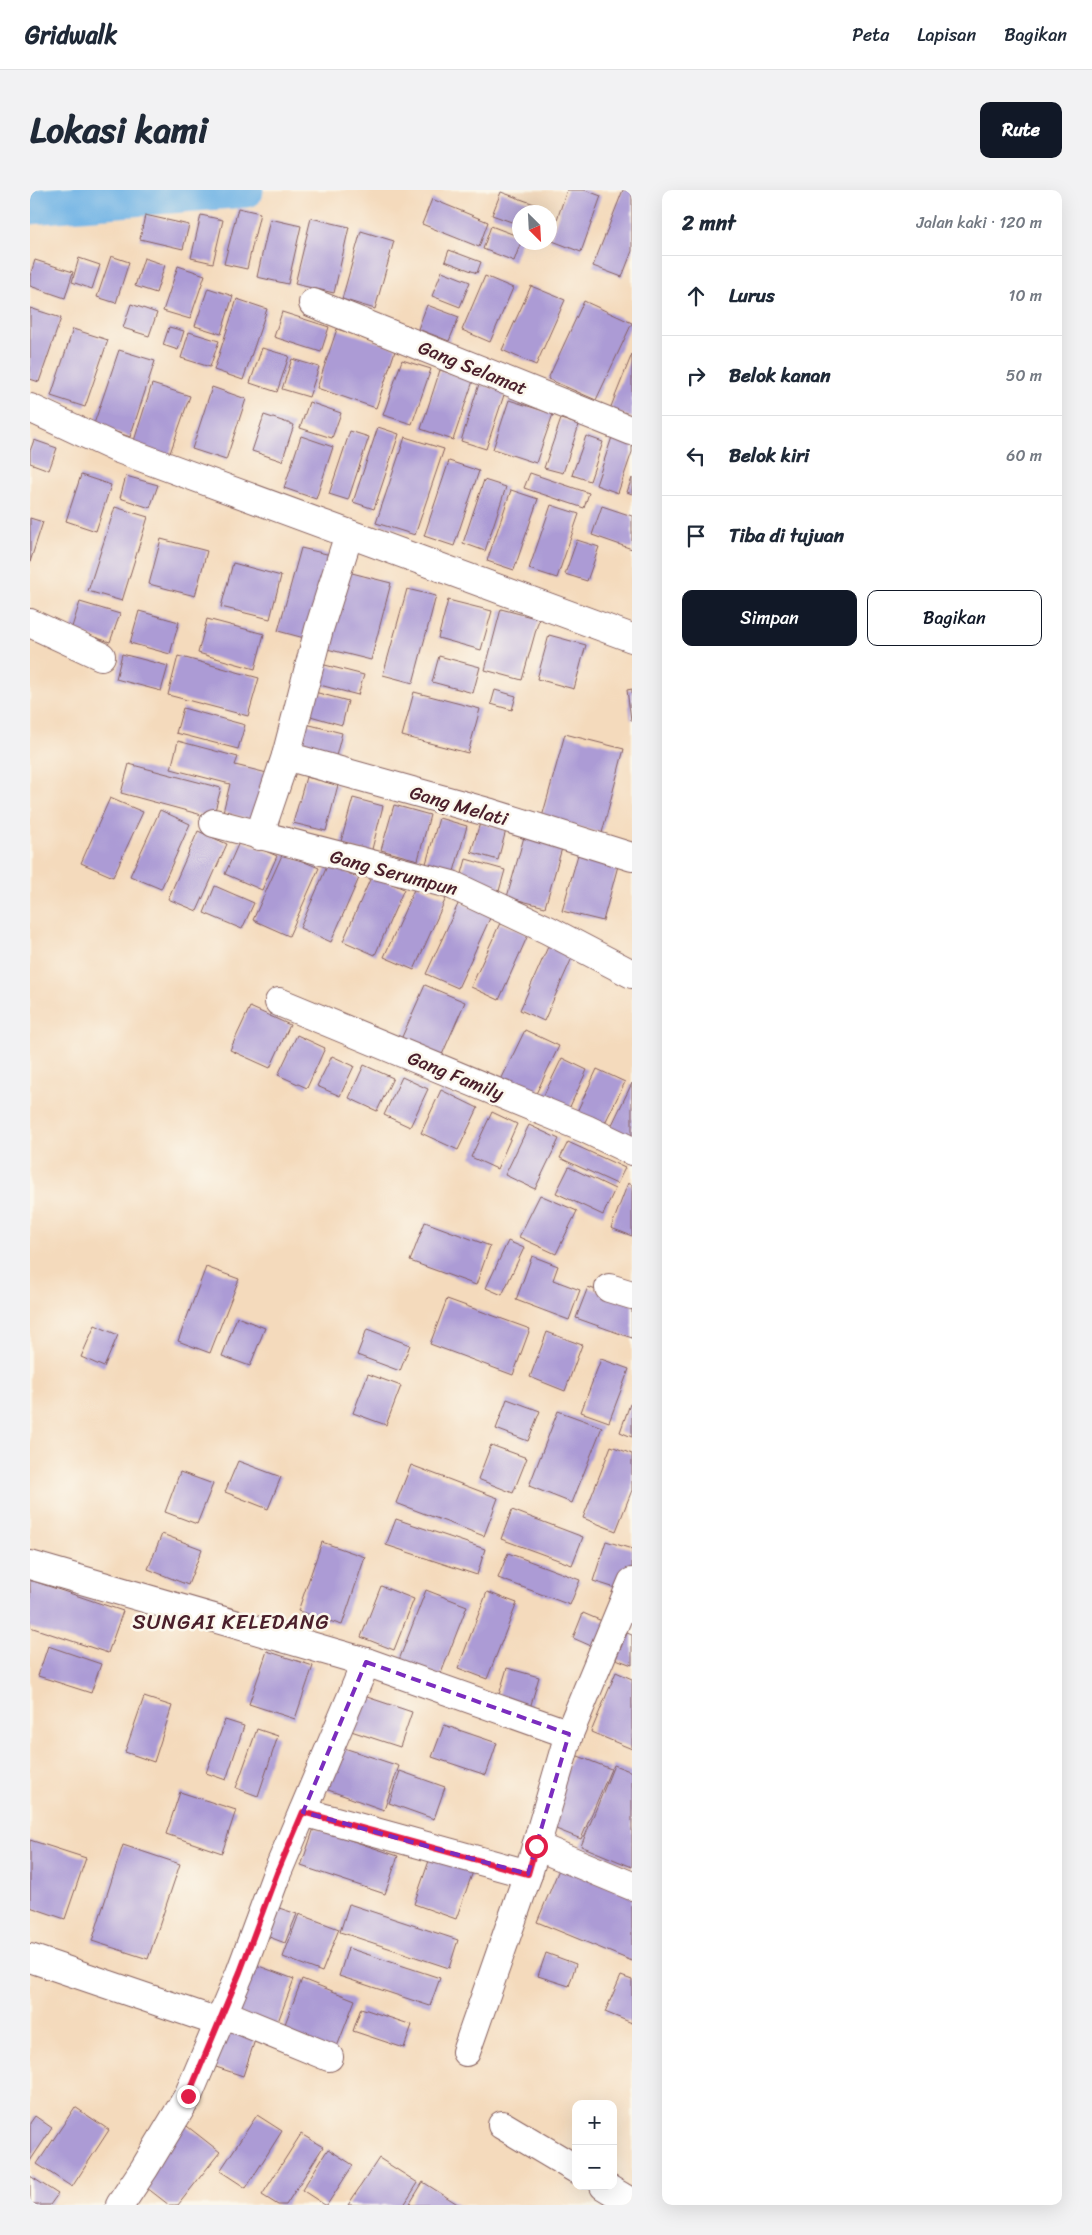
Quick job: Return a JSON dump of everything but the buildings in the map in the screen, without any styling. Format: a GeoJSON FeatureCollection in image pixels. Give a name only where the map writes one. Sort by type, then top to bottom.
{"type":"FeatureCollection","features":[{"type":"Feature","properties":{"kind":"street","name":"Gang Selamat"},"geometry":{"type":"LineString","coordinates":[[314,303],[632,431]]}},
{"type":"Feature","properties":{"kind":"street"},"geometry":{"type":"LineString","coordinates":[[30,408],[116,448],[632,638]]}},
{"type":"Feature","properties":{"kind":"street"},"geometry":{"type":"LineString","coordinates":[[259,836],[286,756],[319,629],[349,534]]}},
{"type":"Feature","properties":{"kind":"street"},"geometry":{"type":"LineString","coordinates":[[30,623],[101,656]]}},
{"type":"Feature","properties":{"kind":"street","name":"Gang Melati"},"geometry":{"type":"LineString","coordinates":[[286,756],[491,813],[632,857]]}},
{"type":"Feature","properties":{"kind":"street","name":"Gang Serumpun"},"geometry":{"type":"LineString","coordinates":[[214,823],[452,885],[548,930],[632,974]]}},
{"type":"Feature","properties":{"kind":"street","name":"Gang Family"},"geometry":{"type":"LineString","coordinates":[[278,1002],[586,1129],[632,1151]]}},
{"type":"Feature","properties":{"kind":"street"},"geometry":{"type":"LineString","coordinates":[[30,1565],[366,1662],[569,1734]]}},
{"type":"Feature","properties":{"kind":"street"},"geometry":{"type":"LineString","coordinates":[[466,2052],[528,1874],[569,1734],[629,1597]]}},
{"type":"Feature","properties":{"kind":"street"},"geometry":{"type":"LineString","coordinates":[[120,2205],[188,2096],[240,1972],[277,1873],[366,1662]]}},
{"type":"Feature","properties":{"kind":"street"},"geometry":{"type":"LineString","coordinates":[[303,1812],[528,1874]]}},
{"type":"Feature","properties":{"kind":"street"},"geometry":{"type":"LineString","coordinates":[[536,1846],[632,1886]]}},
{"type":"Feature","properties":{"kind":"street"},"geometry":{"type":"LineString","coordinates":[[30,1958],[220,2018],[329,2057]]}},
{"type":"Feature","properties":{"kind":"street"},"geometry":{"type":"LineString","coordinates":[[502,2125],[572,2167]]}},
{"type":"Feature","properties":{"kind":"street"},"geometry":{"type":"LineString","coordinates":[[611,2190],[632,2203]]}},
{"type":"Feature","properties":{"kind":"highlighted area"},"geometry":{"type":"Polygon","coordinates":[[[366,1662],[569,1734],[528,1874],[303,1812],[366,1662]]]}},
{"type":"Feature","properties":{"kind":"waterway"},"geometry":{"type":"LineString","coordinates":[[30,207],[246,190]]}},
{"type":"Feature","properties":{"kind":"district","name":"SUNGAI KELEDANG"},"geometry":{"type":"Point","coordinates":[231,1622]}},
{"type":"Feature","properties":{"kind":"route"},"geometry":{"type":"LineString","coordinates":[[188,2096],[240,1972],[277,1873],[303,1812],[528,1874],[536,1846]]}}]}
